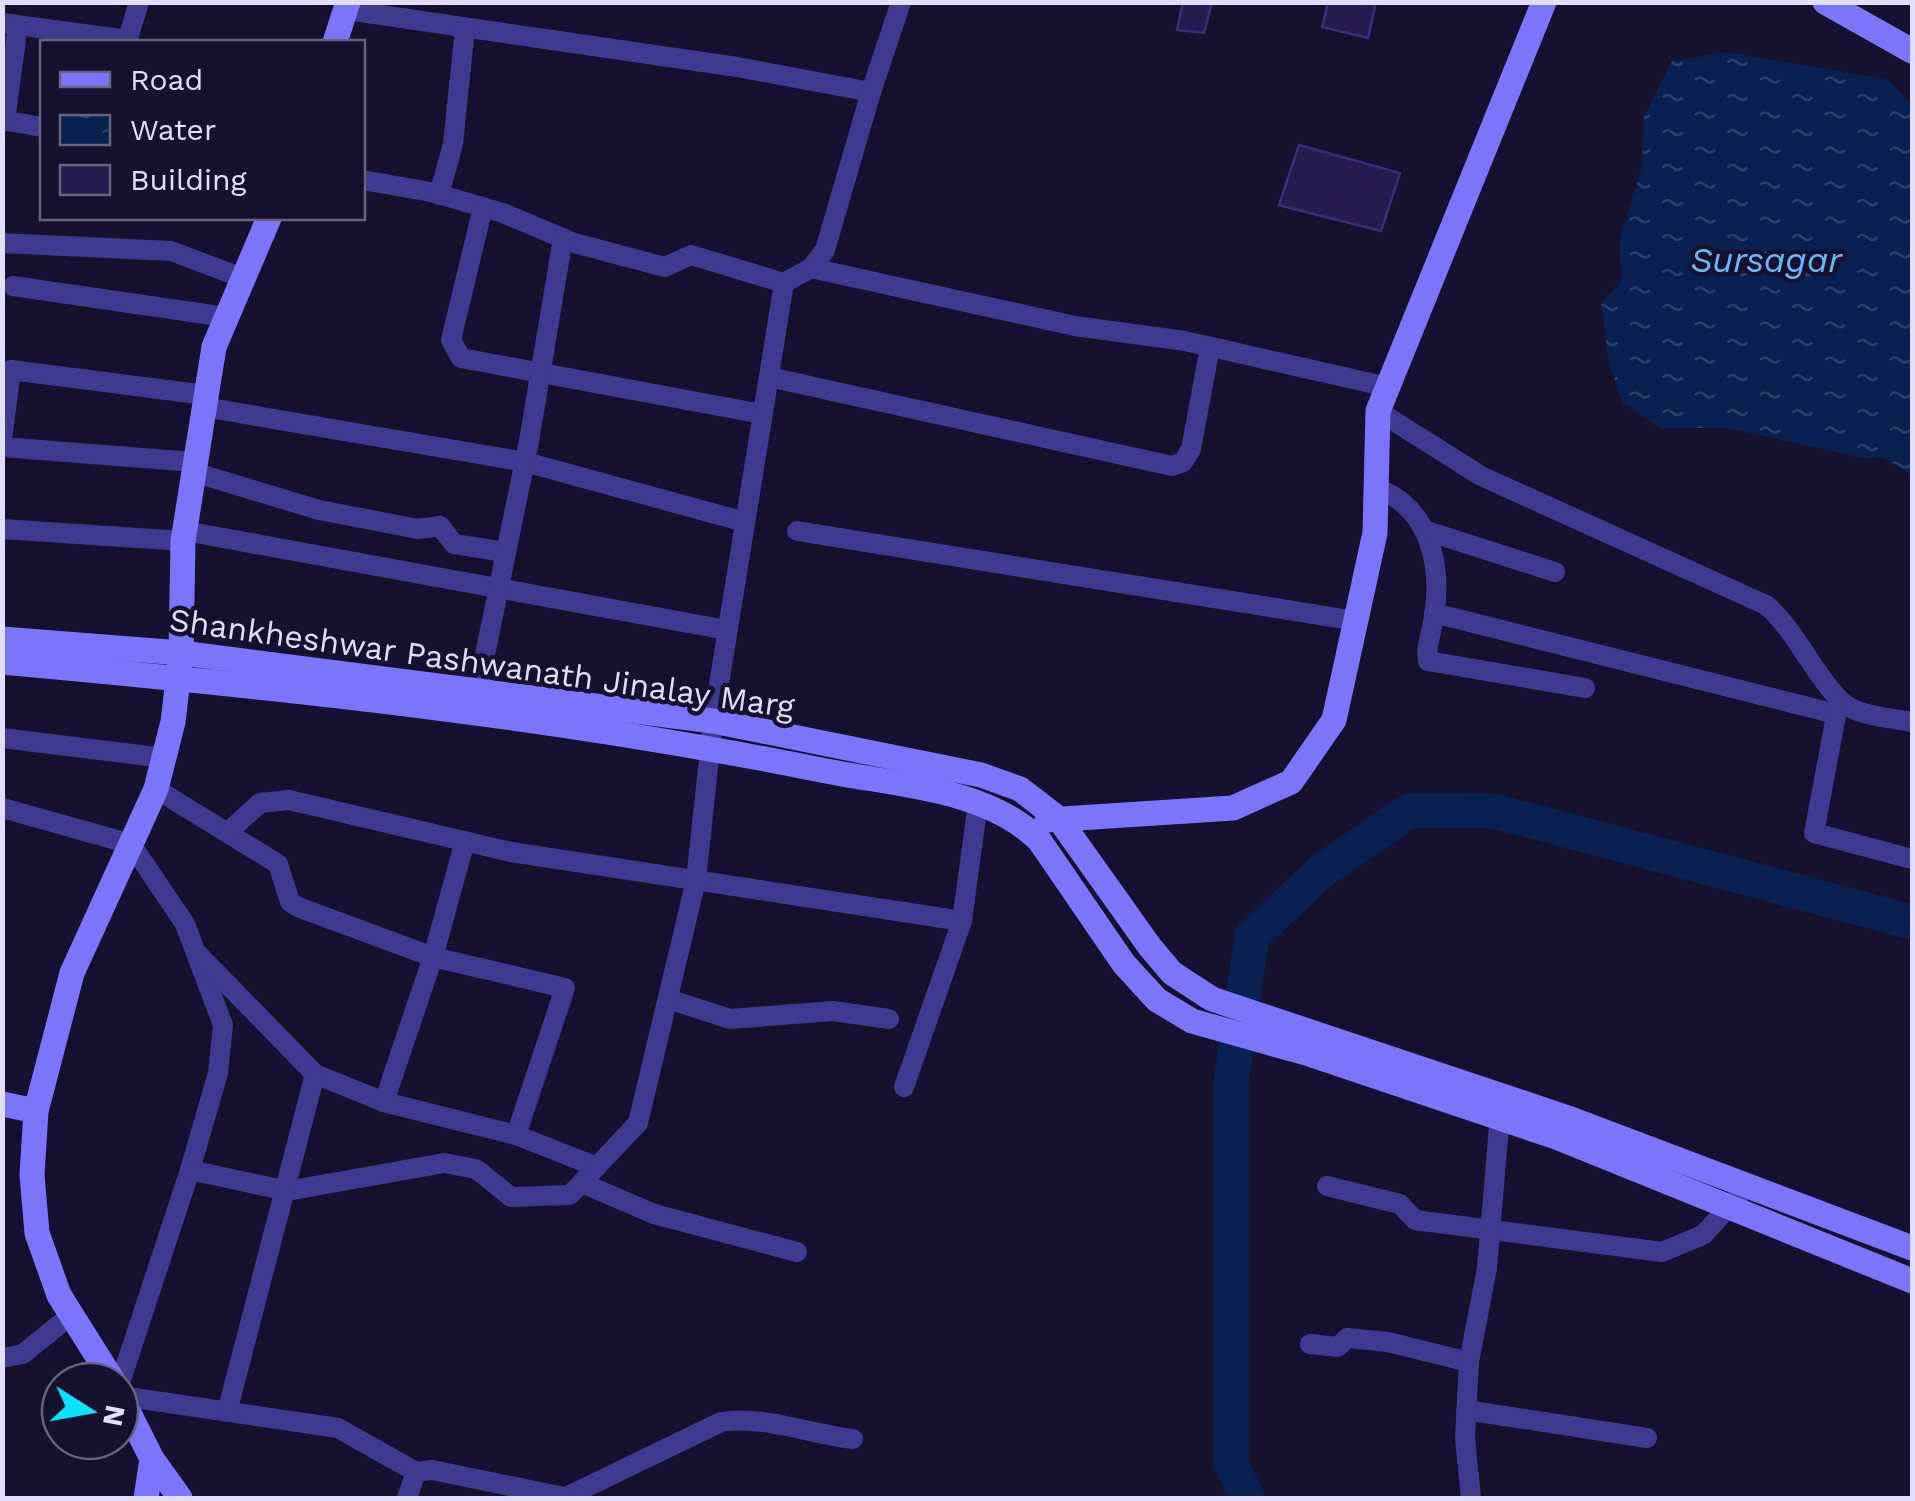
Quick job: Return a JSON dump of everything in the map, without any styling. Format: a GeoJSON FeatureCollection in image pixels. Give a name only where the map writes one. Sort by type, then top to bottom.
{"type":"FeatureCollection","features":[{"type":"Feature","properties":{"kind":"main road"},"geometry":{"type":"LineString","coordinates":[[1022,823],[1233,808],[1290,782],[1334,720],[1375,534],[1378,411],[1544,2]]}},
{"type":"Feature","properties":{"kind":"main road"},"geometry":{"type":"LineString","coordinates":[[1826,2],[1912,51]]}},
{"type":"Feature","properties":{"kind":"main road"},"geometry":{"type":"LineString","coordinates":[[336,40],[348,6]]}},
{"type":"Feature","properties":{"kind":"main road"},"geometry":{"type":"LineString","coordinates":[[102,1361],[59,1295],[37,1233],[32,1175],[36,1111],[72,973],[156,789],[179,666],[184,536],[214,348],[240,277],[268,220]]}},
{"type":"Feature","properties":{"kind":"main road","name":"Shankheshwar Pashwanath Jinalay Marg"},"geometry":{"type":"LineString","coordinates":[[2,639],[179,666]]}},
{"type":"Feature","properties":{"kind":"main road"},"geometry":{"type":"LineString","coordinates":[[2,662],[179,666],[712,734],[978,803],[1022,823],[1124,964],[1156,1000],[1192,1022],[1309,1042],[1746,1185],[1912,1248]]}},
{"type":"Feature","properties":{"kind":"main road","name":"Shankheshwar Pashwanath Jinalay Marg"},"geometry":{"type":"LineString","coordinates":[[712,734],[980,775],[1020,789],[1059,819],[1172,972],[1212,999],[1309,1042]]}},
{"type":"Feature","properties":{"kind":"main road"},"geometry":{"type":"LineString","coordinates":[[2,1104],[36,1111]]}},
{"type":"Feature","properties":{"kind":"main road"},"geometry":{"type":"LineString","coordinates":[[1500,1106],[1730,1207],[1912,1281]]}},
{"type":"Feature","properties":{"kind":"main road"},"geometry":{"type":"LineString","coordinates":[[140,1435],[180,1498]]}},
{"type":"Feature","properties":{"kind":"main road"},"geometry":{"type":"LineString","coordinates":[[146,1498],[152,1459]]}},
{"type":"Feature","properties":{"kind":"street"},"geometry":{"type":"LineString","coordinates":[[18,2],[10,24],[4,120],[40,128]]}},
{"type":"Feature","properties":{"kind":"street"},"geometry":{"type":"LineString","coordinates":[[128,40],[139,2]]}},
{"type":"Feature","properties":{"kind":"street"},"geometry":{"type":"LineString","coordinates":[[365,181],[439,194],[562,238],[665,267],[691,255],[784,283],[811,268],[825,250],[901,2]]}},
{"type":"Feature","properties":{"kind":"street"},"geometry":{"type":"LineString","coordinates":[[348,6],[871,92]]}},
{"type":"Feature","properties":{"kind":"street"},"geometry":{"type":"LineString","coordinates":[[10,24],[121,40]]}},
{"type":"Feature","properties":{"kind":"street"},"geometry":{"type":"LineString","coordinates":[[439,194],[454,144],[465,28]]}},
{"type":"Feature","properties":{"kind":"street"},"geometry":{"type":"LineString","coordinates":[[483,207],[452,350],[461,358],[762,414]]}},
{"type":"Feature","properties":{"kind":"street"},"geometry":{"type":"LineString","coordinates":[[476,701],[525,462],[562,238]]}},
{"type":"Feature","properties":{"kind":"street"},"geometry":{"type":"LineString","coordinates":[[2,243],[171,251],[240,277]]}},
{"type":"Feature","properties":{"kind":"street"},"geometry":{"type":"LineString","coordinates":[[811,268],[1074,326],[1210,347],[1388,386]]}},
{"type":"Feature","properties":{"kind":"street"},"geometry":{"type":"LineString","coordinates":[[190,1170],[287,1191],[444,1163],[476,1169],[511,1196],[570,1195],[638,1123],[696,880],[712,734],[784,283]]}},
{"type":"Feature","properties":{"kind":"street"},"geometry":{"type":"LineString","coordinates":[[13,286],[226,317]]}},
{"type":"Feature","properties":{"kind":"street"},"geometry":{"type":"LineString","coordinates":[[768,377],[1172,466],[1183,462],[1191,449],[1210,347]]}},
{"type":"Feature","properties":{"kind":"street"},"geometry":{"type":"LineString","coordinates":[[505,552],[454,544],[440,526],[418,529],[319,510],[194,467],[2,444],[11,370],[205,401],[525,462],[745,522]]}},
{"type":"Feature","properties":{"kind":"street"},"geometry":{"type":"LineString","coordinates":[[1378,411],[1481,476],[1766,605],[1798,637],[1838,707],[1814,833],[1912,859]]}},
{"type":"Feature","properties":{"kind":"street"},"geometry":{"type":"LineString","coordinates":[[1376,488],[1391,494],[1427,531],[1555,572]]}},
{"type":"Feature","properties":{"kind":"street"},"geometry":{"type":"LineString","coordinates":[[2,529],[184,536],[728,630]]}},
{"type":"Feature","properties":{"kind":"street"},"geometry":{"type":"LineString","coordinates":[[797,531],[1356,621]]}},
{"type":"Feature","properties":{"kind":"street"},"geometry":{"type":"LineString","coordinates":[[1427,531],[1436,590],[1428,662],[1585,688]]}},
{"type":"Feature","properties":{"kind":"street"},"geometry":{"type":"LineString","coordinates":[[1434,612],[1912,722]]}},
{"type":"Feature","properties":{"kind":"street"},"geometry":{"type":"LineString","coordinates":[[2,738],[164,758]]}},
{"type":"Feature","properties":{"kind":"street"},"geometry":{"type":"LineString","coordinates":[[156,789],[278,864],[290,902],[298,907],[433,957],[565,988],[516,1135]]}},
{"type":"Feature","properties":{"kind":"street"},"geometry":{"type":"LineString","coordinates":[[228,832],[260,803],[276,799],[466,841],[962,922]]}},
{"type":"Feature","properties":{"kind":"street"},"geometry":{"type":"LineString","coordinates":[[904,1087],[962,922],[978,803]]}},
{"type":"Feature","properties":{"kind":"street"},"geometry":{"type":"LineString","coordinates":[[2,808],[130,844],[185,924],[223,1025],[218,1073],[190,1170],[123,1361]]}},
{"type":"Feature","properties":{"kind":"street"},"geometry":{"type":"LineString","coordinates":[[384,1102],[433,957],[466,841]]}},
{"type":"Feature","properties":{"kind":"street"},"geometry":{"type":"LineString","coordinates":[[193,950],[315,1074],[384,1102],[516,1135],[598,1167]]}},
{"type":"Feature","properties":{"kind":"street"},"geometry":{"type":"LineString","coordinates":[[668,999],[730,1019],[833,1011],[889,1019]]}},
{"type":"Feature","properties":{"kind":"street"},"geometry":{"type":"LineString","coordinates":[[227,1412],[315,1074]]}},
{"type":"Feature","properties":{"kind":"street"},"geometry":{"type":"LineString","coordinates":[[1471,1498],[1466,1410],[1469,1362],[1491,1229],[1500,1106]]}},
{"type":"Feature","properties":{"kind":"street"},"geometry":{"type":"LineString","coordinates":[[582,1183],[654,1214],[798,1252]]}},
{"type":"Feature","properties":{"kind":"street"},"geometry":{"type":"LineString","coordinates":[[1326,1186],[1400,1204],[1414,1220],[1662,1252],[1702,1235],[1746,1185]]}},
{"type":"Feature","properties":{"kind":"street"},"geometry":{"type":"LineString","coordinates":[[2,1358],[23,1354],[71,1315]]}},
{"type":"Feature","properties":{"kind":"street"},"geometry":{"type":"LineString","coordinates":[[1310,1344],[1338,1347],[1346,1338],[1388,1342],[1469,1362]]}},
{"type":"Feature","properties":{"kind":"street"},"geometry":{"type":"LineString","coordinates":[[140,1399],[338,1428],[416,1472],[432,1470],[567,1498],[721,1422],[745,1418],[809,1434],[853,1438]]}},
{"type":"Feature","properties":{"kind":"street"},"geometry":{"type":"LineString","coordinates":[[1466,1410],[1647,1438]]}},
{"type":"Feature","properties":{"kind":"street"},"geometry":{"type":"LineString","coordinates":[[406,1498],[416,1472]]}},
{"type":"Feature","properties":{"kind":"water","name":"Sursagar"},"geometry":{"type":"Polygon","coordinates":[[[1728,52],[1888,80],[1912,105],[1910,474],[1883,457],[1863,458],[1727,428],[1660,428],[1622,402],[1608,359],[1601,302],[1621,282],[1620,239],[1642,167],[1643,119],[1672,61],[1728,52]]]}},
{"type":"Feature","properties":{"kind":"building"},"geometry":{"type":"Polygon","coordinates":[[[1183,2],[1212,2],[1204,33],[1177,30],[1183,2]]]}},
{"type":"Feature","properties":{"kind":"building"},"geometry":{"type":"Polygon","coordinates":[[[1328,2],[1376,2],[1368,38],[1322,27],[1328,2]]]}},
{"type":"Feature","properties":{"kind":"building"},"geometry":{"type":"Polygon","coordinates":[[[1299,145],[1400,173],[1381,231],[1279,205],[1299,145]]]}},
{"type":"Feature","properties":{"kind":"waterway"},"geometry":{"type":"LineString","coordinates":[[1247,1498],[1231,1463],[1231,1081],[1252,936],[1323,870],[1410,810],[1494,811],[1912,922]]}}]}
